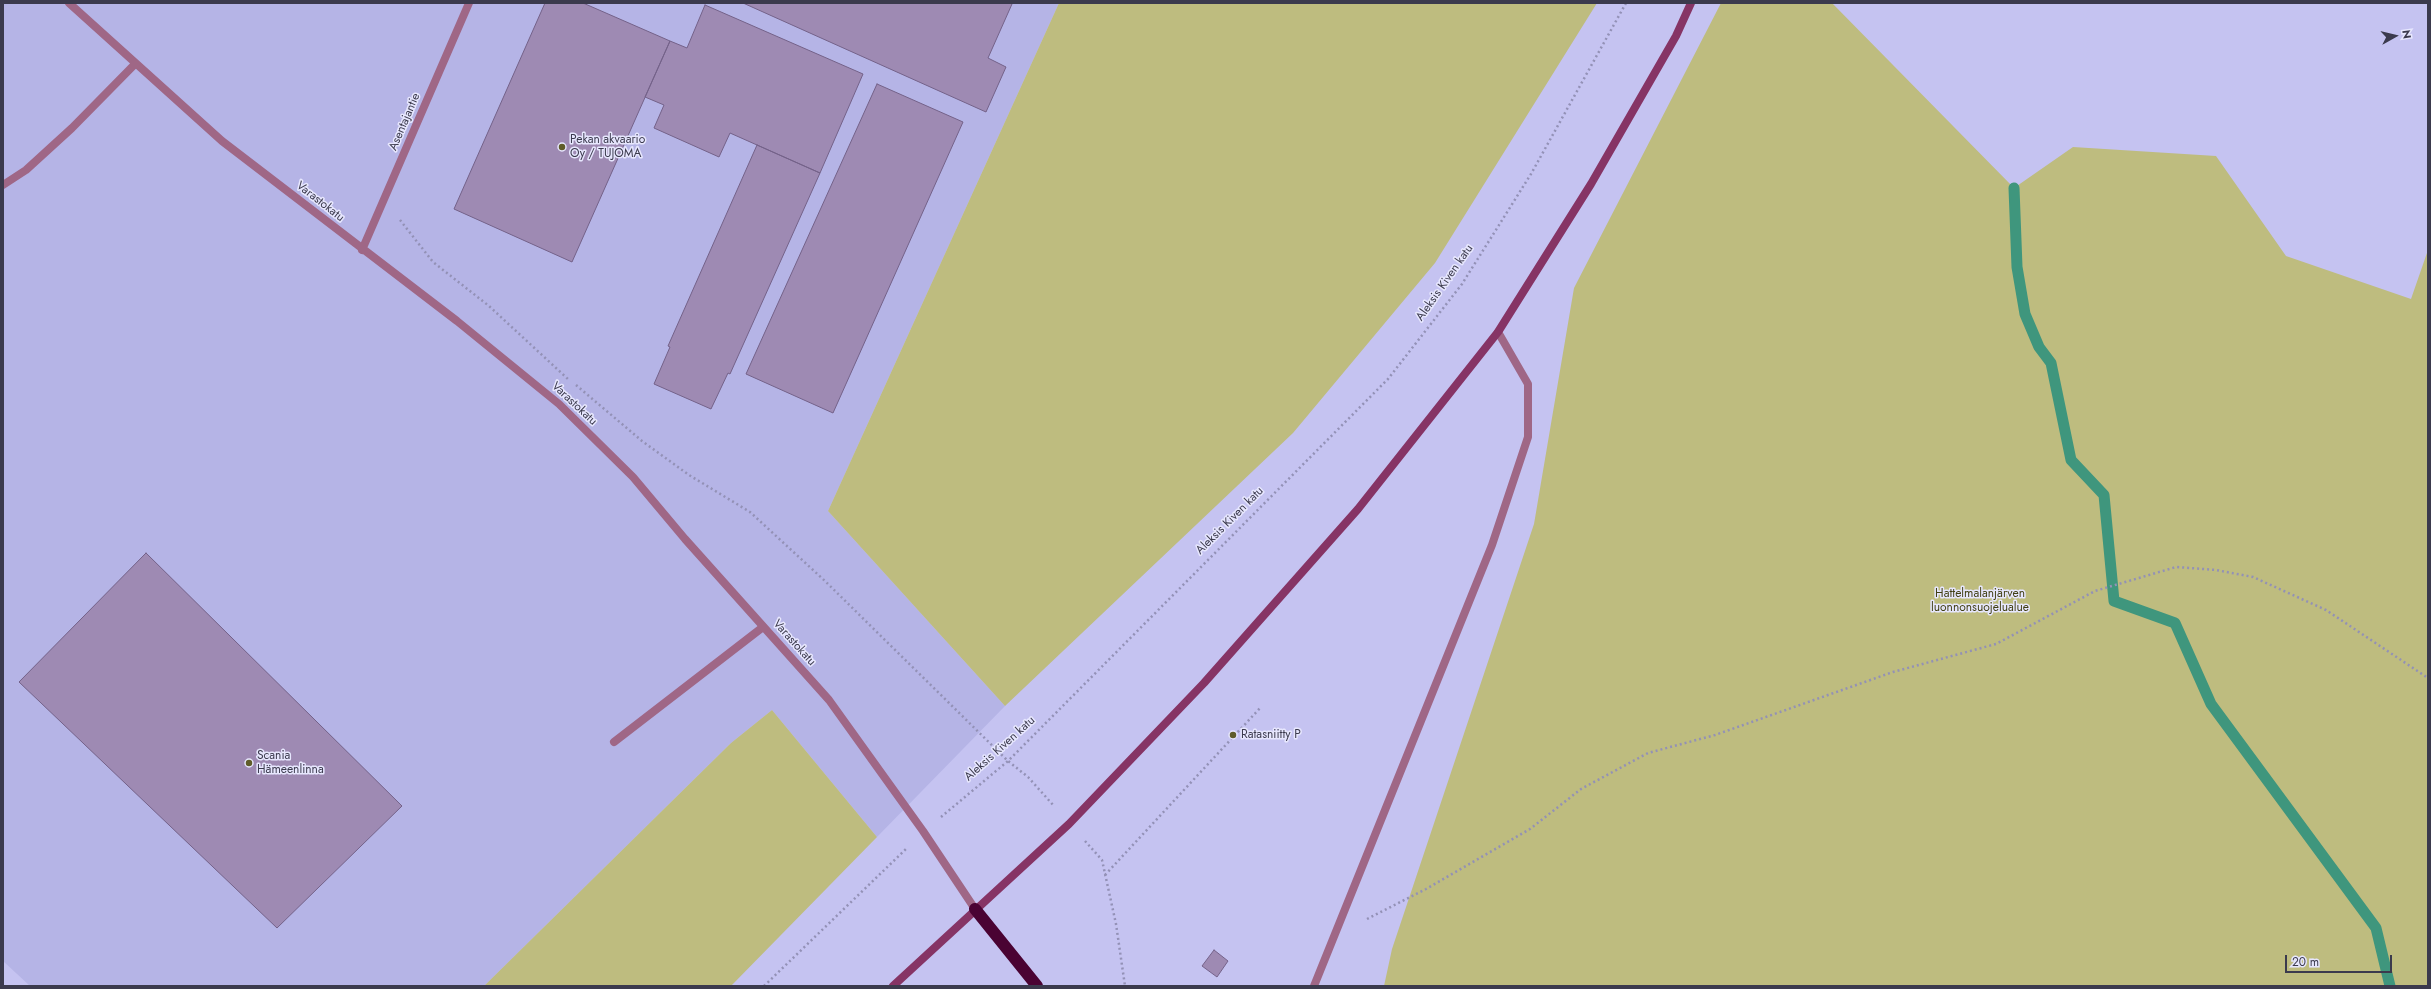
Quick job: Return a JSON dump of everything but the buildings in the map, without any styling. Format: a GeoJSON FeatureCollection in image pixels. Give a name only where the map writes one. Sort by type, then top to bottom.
{"type":"FeatureCollection","features":[{"type":"Feature","properties":{"kind":"highway"},"geometry":{"type":"LineString","coordinates":[[975,909],[1037,986]]}},
{"type":"Feature","properties":{"kind":"main road"},"geometry":{"type":"LineString","coordinates":[[893,986],[1069,824],[1204,683],[1353,515],[1498,332],[1591,184],[1676,36],[1691,3]]}},
{"type":"Feature","properties":{"kind":"street","name":"Varastokatu"},"geometry":{"type":"LineString","coordinates":[[69,3],[222,141],[362,250],[457,321],[559,404],[634,477],[763,627],[829,700],[923,831],[975,909]]}},
{"type":"Feature","properties":{"kind":"street","name":"Asentajantie"},"geometry":{"type":"LineString","coordinates":[[362,250],[385,202],[469,3]]}},
{"type":"Feature","properties":{"kind":"street"},"geometry":{"type":"LineString","coordinates":[[3,185],[26,170],[72,128],[135,64]]}},
{"type":"Feature","properties":{"kind":"street"},"geometry":{"type":"LineString","coordinates":[[1314,986],[1492,545],[1528,437],[1528,384],[1498,332]]}},
{"type":"Feature","properties":{"kind":"street"},"geometry":{"type":"LineString","coordinates":[[614,742],[763,627]]}},
{"type":"Feature","properties":{"kind":"path","name":"Aleksis Kiven katu"},"geometry":{"type":"LineString","coordinates":[[764,986],[887,869],[923,831],[1008,761],[1388,379],[1462,284],[1531,174],[1626,3]]}},
{"type":"Feature","properties":{"kind":"path"},"geometry":{"type":"LineString","coordinates":[[385,202],[433,262],[489,306],[569,380],[642,441],[683,471],[750,512],[825,581],[1008,761],[1028,777],[1102,860],[1116,924],[1125,986]]}},
{"type":"Feature","properties":{"kind":"path"},"geometry":{"type":"LineString","coordinates":[[1337,931],[1366,919],[1426,889],[1530,829],[1581,789],[1648,753],[1715,735],[1893,672],[1996,644],[2099,590],[2176,567],[2216,570],[2253,577],[2326,610],[2428,678]]}},
{"type":"Feature","properties":{"kind":"path"},"geometry":{"type":"LineString","coordinates":[[1105,875],[1261,707]]}},
{"type":"Feature","properties":{"kind":"shaded area"},"geometry":{"type":"Polygon","coordinates":[[[3,3],[1059,3],[828,511],[1005,706],[877,837],[772,710],[731,743],[484,986],[30,986],[3,961],[3,3]]]}},
{"type":"Feature","properties":{"kind":"green space"},"geometry":{"type":"Polygon","coordinates":[[[1059,3],[1597,3],[1435,263],[1293,433],[1005,706],[828,511],[1059,3]]]}},
{"type":"Feature","properties":{"kind":"green space","name":"Hattelmalanjärven luonnonsuojelualue"},"geometry":{"type":"Polygon","coordinates":[[[1721,3],[1832,3],[2014,188],[2073,147],[2216,156],[2286,256],[2411,299],[2428,250],[2428,986],[1384,986],[1392,949],[1534,524],[1574,288],[1721,3]]]}},
{"type":"Feature","properties":{"kind":"green space"},"geometry":{"type":"Polygon","coordinates":[[[772,710],[877,837],[731,986],[484,986],[731,743],[772,710]]]}},
{"type":"Feature","properties":{"kind":"waterway"},"geometry":{"type":"LineString","coordinates":[[2014,188],[2017,267],[2025,314],[2039,347],[2051,363],[2071,460],[2104,495],[2114,601],[2175,623],[2211,704],[2376,928],[2390,986]]}},
{"type":"Feature","properties":{"kind":"place","name":"Pekan akvaario Oy / TUJOMA"},"geometry":{"type":"Point","coordinates":[562,147]}},
{"type":"Feature","properties":{"kind":"place","name":"Ratasniitty P"},"geometry":{"type":"Point","coordinates":[1233,735]}},
{"type":"Feature","properties":{"kind":"place","name":"Scania Hämeenlinna"},"geometry":{"type":"Point","coordinates":[249,763]}}]}
